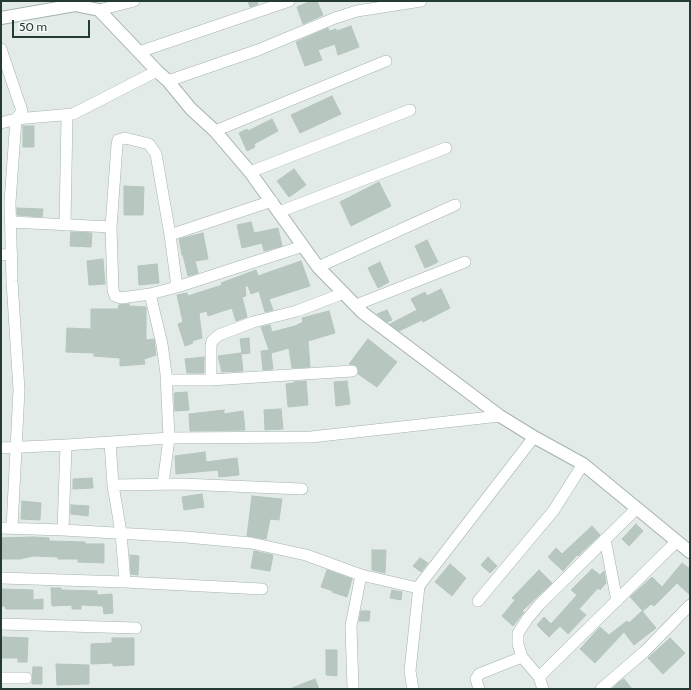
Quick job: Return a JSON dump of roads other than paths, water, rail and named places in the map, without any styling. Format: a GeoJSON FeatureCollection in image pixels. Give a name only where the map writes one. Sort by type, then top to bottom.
{"type":"FeatureCollection","features":[{"type":"Feature","properties":{"kind":"street"},"geometry":{"type":"LineString","coordinates":[[1,18],[75,5],[99,10],[134,1]]}},
{"type":"Feature","properties":{"kind":"street"},"geometry":{"type":"LineString","coordinates":[[139,52],[289,1]]}},
{"type":"Feature","properties":{"kind":"street"},"geometry":{"type":"LineString","coordinates":[[168,81],[258,50],[335,18],[357,11],[421,1]]}},
{"type":"Feature","properties":{"kind":"street"},"geometry":{"type":"LineString","coordinates":[[99,10],[168,81],[191,109],[215,131],[250,172],[272,201],[318,267],[363,313],[500,416],[583,464],[690,552]]}},
{"type":"Feature","properties":{"kind":"street"},"geometry":{"type":"LineString","coordinates":[[1,49],[22,111],[16,118],[6,182],[12,222],[6,255],[19,390],[12,528]]}},
{"type":"Feature","properties":{"kind":"street"},"geometry":{"type":"LineString","coordinates":[[215,131],[386,61]]}},
{"type":"Feature","properties":{"kind":"street"},"geometry":{"type":"LineString","coordinates":[[1,124],[16,118],[67,116],[73,114],[157,71]]}},
{"type":"Feature","properties":{"kind":"street"},"geometry":{"type":"LineString","coordinates":[[250,172],[410,110]]}},
{"type":"Feature","properties":{"kind":"street"},"geometry":{"type":"LineString","coordinates":[[65,225],[67,116]]}},
{"type":"Feature","properties":{"kind":"street"},"geometry":{"type":"LineString","coordinates":[[177,287],[156,154],[149,144],[125,138],[118,140],[111,227],[113,290],[115,296],[121,298],[150,294],[177,287],[303,246]]}},
{"type":"Feature","properties":{"kind":"street"},"geometry":{"type":"LineString","coordinates":[[279,212],[446,148]]}},
{"type":"Feature","properties":{"kind":"street"},"geometry":{"type":"LineString","coordinates":[[170,235],[272,201]]}},
{"type":"Feature","properties":{"kind":"street"},"geometry":{"type":"LineString","coordinates":[[318,267],[456,205]]}},
{"type":"Feature","properties":{"kind":"street"},"geometry":{"type":"LineString","coordinates":[[12,222],[111,227]]}},
{"type":"Feature","properties":{"kind":"street"},"geometry":{"type":"LineString","coordinates":[[356,305],[465,262]]}},
{"type":"Feature","properties":{"kind":"street"},"geometry":{"type":"LineString","coordinates":[[211,380],[211,346],[212,341],[219,335],[253,322],[297,311],[344,293]]}},
{"type":"Feature","properties":{"kind":"street"},"geometry":{"type":"LineString","coordinates":[[150,294],[162,344],[166,380],[169,438],[163,484]]}},
{"type":"Feature","properties":{"kind":"street"},"geometry":{"type":"LineString","coordinates":[[166,380],[211,380],[352,371]]}},
{"type":"Feature","properties":{"kind":"street"},"geometry":{"type":"LineString","coordinates":[[1,448],[169,438],[311,437],[500,416]]}},
{"type":"Feature","properties":{"kind":"street"},"geometry":{"type":"LineString","coordinates":[[412,689],[410,671],[418,588],[421,581],[534,437]]}},
{"type":"Feature","properties":{"kind":"street"},"geometry":{"type":"LineString","coordinates":[[110,442],[113,485],[121,533],[125,582]]}},
{"type":"Feature","properties":{"kind":"street"},"geometry":{"type":"LineString","coordinates":[[63,530],[66,445]]}},
{"type":"Feature","properties":{"kind":"street"},"geometry":{"type":"LineString","coordinates":[[478,601],[554,510],[583,464]]}},
{"type":"Feature","properties":{"kind":"street"},"geometry":{"type":"LineString","coordinates":[[113,485],[163,484],[302,489]]}},
{"type":"Feature","properties":{"kind":"street"},"geometry":{"type":"LineString","coordinates":[[543,689],[539,677],[522,657],[518,644],[518,633],[528,618],[544,600],[637,508]]}},
{"type":"Feature","properties":{"kind":"street"},"geometry":{"type":"LineString","coordinates":[[1,528],[121,533],[251,543],[306,555],[361,575],[418,588]]}},
{"type":"Feature","properties":{"kind":"street"},"geometry":{"type":"LineString","coordinates":[[606,539],[617,601]]}},
{"type":"Feature","properties":{"kind":"street"},"geometry":{"type":"LineString","coordinates":[[539,677],[677,542]]}},
{"type":"Feature","properties":{"kind":"street"},"geometry":{"type":"LineString","coordinates":[[353,689],[351,626],[361,575]]}},
{"type":"Feature","properties":{"kind":"street"},"geometry":{"type":"LineString","coordinates":[[1,578],[125,582],[262,589]]}},
{"type":"Feature","properties":{"kind":"street"},"geometry":{"type":"LineString","coordinates":[[601,689],[644,652],[690,605]]}},
{"type":"Feature","properties":{"kind":"street"},"geometry":{"type":"LineString","coordinates":[[1,624],[136,628]]}},
{"type":"Feature","properties":{"kind":"street"},"geometry":{"type":"LineString","coordinates":[[479,689],[476,679],[479,674],[522,657]]}},
{"type":"Feature","properties":{"kind":"street"},"geometry":{"type":"LineString","coordinates":[[1,678],[26,678]]}}]}
